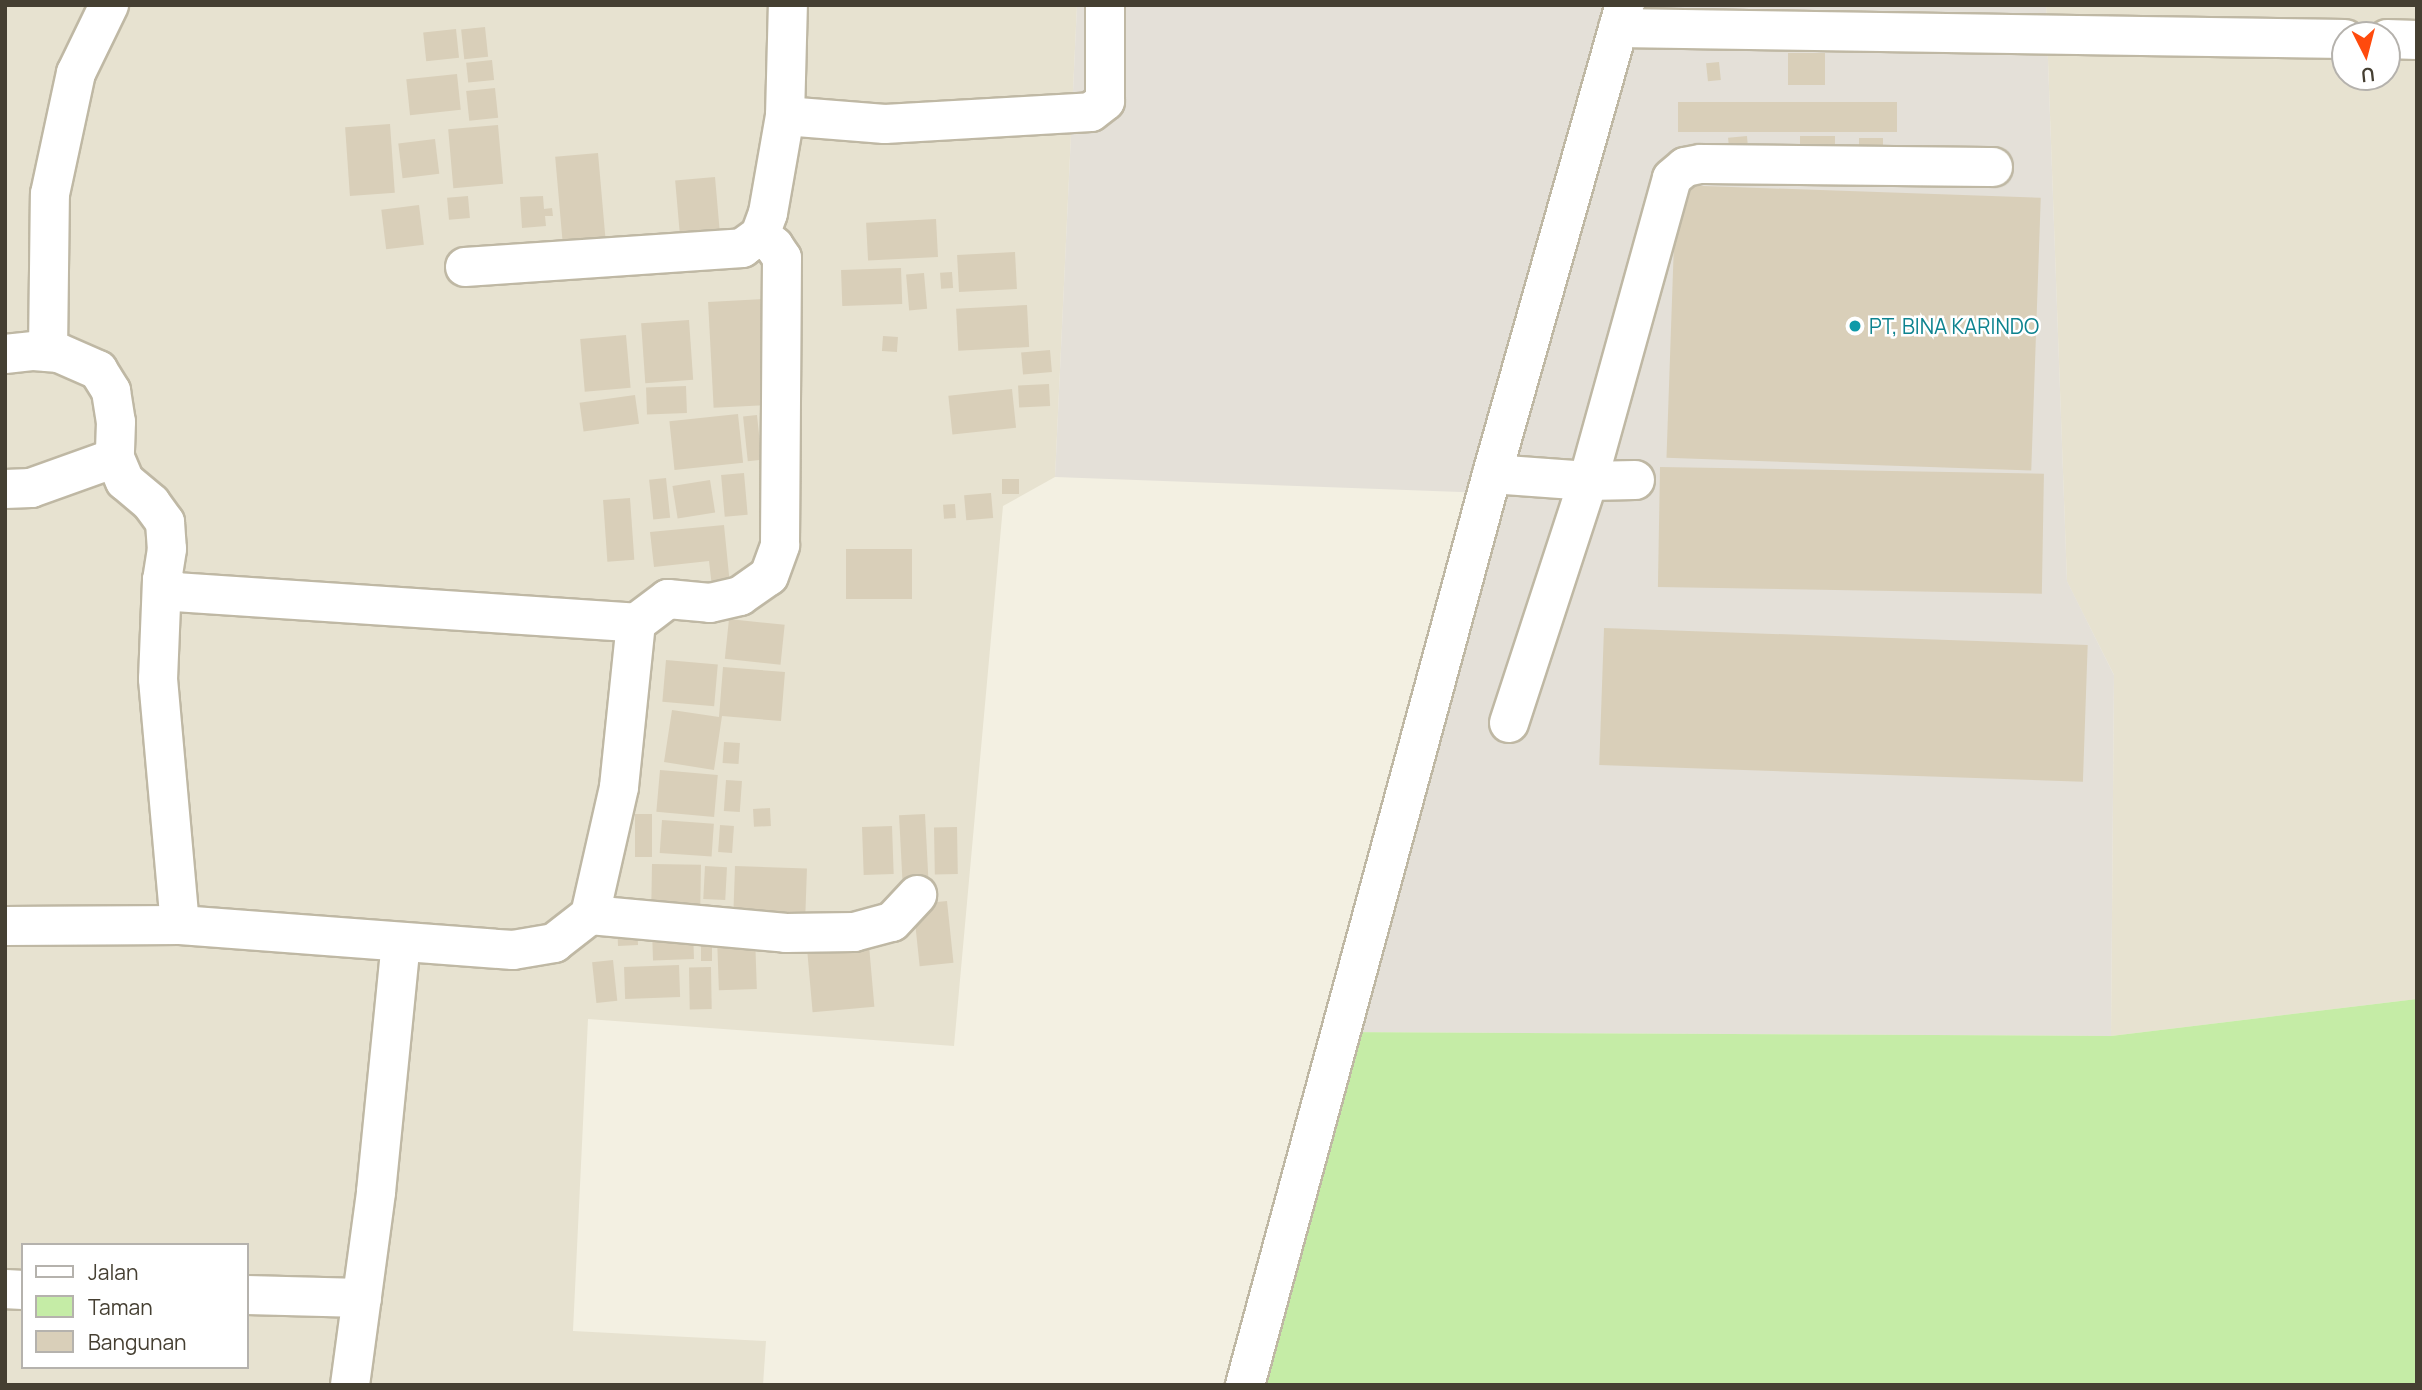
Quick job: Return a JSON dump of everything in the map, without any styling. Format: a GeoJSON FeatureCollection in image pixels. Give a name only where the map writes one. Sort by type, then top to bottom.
{"type":"FeatureCollection","features":[{"type":"Feature","properties":{"kind":"street"},"geometry":{"type":"LineString","coordinates":[[48,352],[50,194],[76,73],[109,5]]}},
{"type":"Feature","properties":{"kind":"street"},"geometry":{"type":"LineString","coordinates":[[465,267],[676,255],[742,248],[760,235],[768,213],[785,116],[788,5]]}},
{"type":"Feature","properties":{"kind":"street"},"geometry":{"type":"LineString","coordinates":[[785,116],[886,124],[1091,112],[1105,101],[1105,5]]}},
{"type":"Feature","properties":{"kind":"street"},"geometry":{"type":"LineString","coordinates":[[1245,1385],[1492,474],[1621,17],[2331,39]]}},
{"type":"Feature","properties":{"kind":"street"},"geometry":{"type":"LineString","coordinates":[[1509,723],[1588,481],[1672,177],[1685,167],[1701,164],[1993,167]]}},
{"type":"Feature","properties":{"kind":"street"},"geometry":{"type":"LineString","coordinates":[[162,580],[174,592],[636,623],[668,599],[710,603],[740,596],[769,576],[780,544],[782,258],[774,246],[760,235]]}},
{"type":"Feature","properties":{"kind":"street"},"geometry":{"type":"LineString","coordinates":[[5,354],[48,352],[98,370],[111,391],[116,422],[115,458],[125,481],[150,503],[165,522],[167,549],[162,580],[158,679],[180,925]]}},
{"type":"Feature","properties":{"kind":"street"},"geometry":{"type":"LineString","coordinates":[[5,489],[41,485],[115,458]]}},
{"type":"Feature","properties":{"kind":"street"},"geometry":{"type":"LineString","coordinates":[[1492,474],[1588,481],[1635,480]]}},
{"type":"Feature","properties":{"kind":"street"},"geometry":{"type":"LineString","coordinates":[[5,926],[180,925],[513,950],[554,943],[590,915],[619,787],[636,623]]}},
{"type":"Feature","properties":{"kind":"street"},"geometry":{"type":"LineString","coordinates":[[590,915],[786,933],[854,932],[892,922],[917,895]]}},
{"type":"Feature","properties":{"kind":"street"},"geometry":{"type":"LineString","coordinates":[[350,1385],[401,943]]}},
{"type":"Feature","properties":{"kind":"street"},"geometry":{"type":"LineString","coordinates":[[248,1295],[362,1298]]}},
{"type":"Feature","properties":{"kind":"shaded area"},"geometry":{"type":"Polygon","coordinates":[[[5,5],[1077,5],[1055,477],[1003,506],[954,1046],[588,1019],[573,1331],[766,1341],[763,1385],[5,1385],[5,5]]]}},
{"type":"Feature","properties":{"kind":"shaded area"},"geometry":{"type":"Polygon","coordinates":[[[1077,5],[2046,5],[2067,581],[2114,675],[2111,1036],[1336,1032],[1488,493],[1055,477],[1077,5]]]}},
{"type":"Feature","properties":{"kind":"shaded area"},"geometry":{"type":"Polygon","coordinates":[[[2046,5],[2417,5],[2417,999],[2111,1036],[2114,675],[2067,582],[2046,5]]]}},
{"type":"Feature","properties":{"kind":"green space"},"geometry":{"type":"Polygon","coordinates":[[[2417,999],[2417,1385],[1246,1385],[1336,1032],[2111,1036],[2417,999]]]}},
{"type":"Feature","properties":{"kind":"building"},"geometry":{"type":"Polygon","coordinates":[[[485,27],[488,57],[464,59],[461,30],[485,27]]]}},
{"type":"Feature","properties":{"kind":"building"},"geometry":{"type":"Polygon","coordinates":[[[456,29],[459,58],[426,61],[423,32],[456,29]]]}},
{"type":"Feature","properties":{"kind":"building"},"geometry":{"type":"Polygon","coordinates":[[[1788,53],[1825,53],[1825,85],[1788,85],[1788,53]]]}},
{"type":"Feature","properties":{"kind":"building"},"geometry":{"type":"Polygon","coordinates":[[[492,60],[494,80],[468,83],[466,63],[492,60]]]}},
{"type":"Feature","properties":{"kind":"building"},"geometry":{"type":"Polygon","coordinates":[[[1719,62],[1721,80],[1708,81],[1706,63],[1719,62]]]}},
{"type":"Feature","properties":{"kind":"building"},"geometry":{"type":"Polygon","coordinates":[[[457,74],[461,110],[410,115],[406,79],[457,74]]]}},
{"type":"Feature","properties":{"kind":"building"},"geometry":{"type":"Polygon","coordinates":[[[495,88],[498,118],[469,121],[466,91],[495,88]]]}},
{"type":"Feature","properties":{"kind":"building"},"geometry":{"type":"Polygon","coordinates":[[[1678,102],[1897,102],[1897,132],[1678,132],[1678,102]]]}},
{"type":"Feature","properties":{"kind":"building"},"geometry":{"type":"Polygon","coordinates":[[[390,124],[395,193],[350,196],[345,127],[390,124]]]}},
{"type":"Feature","properties":{"kind":"building"},"geometry":{"type":"Polygon","coordinates":[[[498,125],[503,184],[453,188],[448,129],[498,125]]]}},
{"type":"Feature","properties":{"kind":"building"},"geometry":{"type":"Polygon","coordinates":[[[1747,136],[1748,148],[1729,150],[1728,138],[1747,136]]]}},
{"type":"Feature","properties":{"kind":"building"},"geometry":{"type":"Polygon","coordinates":[[[1800,136],[1835,136],[1835,147],[1800,147],[1800,136]]]}},
{"type":"Feature","properties":{"kind":"building"},"geometry":{"type":"Polygon","coordinates":[[[1859,138],[1883,138],[1883,149],[1859,149],[1859,138]]]}},
{"type":"Feature","properties":{"kind":"building"},"geometry":{"type":"Polygon","coordinates":[[[435,139],[439,174],[403,178],[398,144],[435,139]]]}},
{"type":"Feature","properties":{"kind":"building"},"geometry":{"type":"Polygon","coordinates":[[[598,153],[606,240],[563,243],[555,157],[598,153]]]}},
{"type":"Feature","properties":{"kind":"building"},"geometry":{"type":"Polygon","coordinates":[[[715,177],[720,237],[680,240],[675,180],[715,177]]]}},
{"type":"Feature","properties":{"kind":"building","name":"PT, BINA KARINDO"},"geometry":{"type":"Polygon","coordinates":[[[1676,185],[2041,198],[2031,471],[1666,458],[1676,185]]]}},
{"type":"Feature","properties":{"kind":"building"},"geometry":{"type":"Polygon","coordinates":[[[468,196],[470,218],[449,220],[447,198],[468,196]]]}},
{"type":"Feature","properties":{"kind":"building"},"geometry":{"type":"Polygon","coordinates":[[[543,196],[544,209],[552,208],[553,216],[545,216],[546,226],[522,228],[520,197],[543,196]]]}},
{"type":"Feature","properties":{"kind":"building"},"geometry":{"type":"Polygon","coordinates":[[[419,205],[424,245],[386,249],[381,210],[419,205]]]}},
{"type":"Feature","properties":{"kind":"building"},"geometry":{"type":"Polygon","coordinates":[[[936,219],[938,257],[868,261],[866,223],[936,219]]]}},
{"type":"Feature","properties":{"kind":"building"},"geometry":{"type":"Polygon","coordinates":[[[1015,252],[1017,289],[959,292],[957,255],[1015,252]]]}},
{"type":"Feature","properties":{"kind":"building"},"geometry":{"type":"Polygon","coordinates":[[[901,268],[902,304],[842,306],[841,270],[901,268]]]}},
{"type":"Feature","properties":{"kind":"building"},"geometry":{"type":"Polygon","coordinates":[[[952,272],[953,288],[941,289],[940,273],[952,272]]]}},
{"type":"Feature","properties":{"kind":"building"},"geometry":{"type":"Polygon","coordinates":[[[924,273],[927,309],[909,310],[906,275],[924,273]]]}},
{"type":"Feature","properties":{"kind":"building"},"geometry":{"type":"Polygon","coordinates":[[[764,299],[770,405],[714,408],[708,302],[764,299]]]}},
{"type":"Feature","properties":{"kind":"building"},"geometry":{"type":"Polygon","coordinates":[[[1027,305],[1029,347],[958,351],[956,309],[1027,305]]]}},
{"type":"Feature","properties":{"kind":"building"},"geometry":{"type":"Polygon","coordinates":[[[689,320],[693,380],[645,383],[641,323],[689,320]]]}},
{"type":"Feature","properties":{"kind":"building"},"geometry":{"type":"Polygon","coordinates":[[[626,335],[631,388],[585,392],[580,339],[626,335]]]}},
{"type":"Feature","properties":{"kind":"building"},"geometry":{"type":"Polygon","coordinates":[[[883,336],[898,337],[897,352],[882,351],[883,336]]]}},
{"type":"Feature","properties":{"kind":"building"},"geometry":{"type":"Polygon","coordinates":[[[1050,350],[1052,372],[1023,374],[1021,353],[1050,350]]]}},
{"type":"Feature","properties":{"kind":"building"},"geometry":{"type":"Polygon","coordinates":[[[1049,384],[1050,406],[1019,408],[1018,386],[1049,384]]]}},
{"type":"Feature","properties":{"kind":"building"},"geometry":{"type":"Polygon","coordinates":[[[686,386],[687,413],[647,414],[646,387],[686,386]]]}},
{"type":"Feature","properties":{"kind":"building"},"geometry":{"type":"Polygon","coordinates":[[[1012,389],[1016,428],[952,434],[948,396],[1012,389]]]}},
{"type":"Feature","properties":{"kind":"building"},"geometry":{"type":"Polygon","coordinates":[[[635,395],[639,424],[584,432],[580,403],[635,395]]]}},
{"type":"Feature","properties":{"kind":"building"},"geometry":{"type":"Polygon","coordinates":[[[738,414],[743,463],[674,470],[669,421],[738,414]]]}},
{"type":"Feature","properties":{"kind":"building"},"geometry":{"type":"Polygon","coordinates":[[[757,415],[762,460],[748,461],[743,416],[757,415]]]}},
{"type":"Feature","properties":{"kind":"building"},"geometry":{"type":"Polygon","coordinates":[[[1660,467],[2044,474],[2042,594],[1658,587],[1660,467]]]}},
{"type":"Feature","properties":{"kind":"building"},"geometry":{"type":"Polygon","coordinates":[[[744,473],[748,515],[725,517],[721,475],[744,473]]]}},
{"type":"Feature","properties":{"kind":"building"},"geometry":{"type":"Polygon","coordinates":[[[666,478],[670,518],[653,520],[649,480],[666,478]]]}},
{"type":"Feature","properties":{"kind":"building"},"geometry":{"type":"Polygon","coordinates":[[[1002,479],[1019,479],[1019,494],[1002,494],[1002,479]]]}},
{"type":"Feature","properties":{"kind":"building"},"geometry":{"type":"Polygon","coordinates":[[[710,480],[715,513],[678,519],[672,486],[710,480]]]}},
{"type":"Feature","properties":{"kind":"building"},"geometry":{"type":"Polygon","coordinates":[[[991,493],[993,518],[966,520],[964,495],[991,493]]]}},
{"type":"Feature","properties":{"kind":"building"},"geometry":{"type":"Polygon","coordinates":[[[630,498],[634,560],[607,562],[603,500],[630,498]]]}},
{"type":"Feature","properties":{"kind":"building"},"geometry":{"type":"Polygon","coordinates":[[[955,504],[956,518],[944,519],[943,505],[955,504]]]}},
{"type":"Feature","properties":{"kind":"building"},"geometry":{"type":"Polygon","coordinates":[[[724,525],[730,585],[712,587],[709,561],[654,567],[650,532],[724,525]]]}},
{"type":"Feature","properties":{"kind":"building"},"geometry":{"type":"Polygon","coordinates":[[[846,549],[912,549],[912,599],[846,599],[846,549]]]}},
{"type":"Feature","properties":{"kind":"building"},"geometry":{"type":"Polygon","coordinates":[[[729,619],[785,625],[781,665],[725,659],[729,619]]]}},
{"type":"Feature","properties":{"kind":"building"},"geometry":{"type":"Polygon","coordinates":[[[1604,628],[2088,645],[2083,782],[1599,765],[1604,628]]]}},
{"type":"Feature","properties":{"kind":"building"},"geometry":{"type":"Polygon","coordinates":[[[666,660],[718,665],[714,706],[662,702],[666,660]]]}},
{"type":"Feature","properties":{"kind":"building"},"geometry":{"type":"Polygon","coordinates":[[[723,667],[785,672],[781,721],[722,716],[714,770],[664,762],[672,710],[719,717],[723,667]]]}},
{"type":"Feature","properties":{"kind":"building"},"geometry":{"type":"Polygon","coordinates":[[[724,742],[740,743],[738,764],[723,763],[724,742]]]}},
{"type":"Feature","properties":{"kind":"building"},"geometry":{"type":"Polygon","coordinates":[[[660,770],[718,775],[714,817],[656,812],[660,770]]]}},
{"type":"Feature","properties":{"kind":"building"},"geometry":{"type":"Polygon","coordinates":[[[726,780],[742,781],[740,812],[724,811],[726,780]]]}},
{"type":"Feature","properties":{"kind":"building"},"geometry":{"type":"Polygon","coordinates":[[[770,808],[771,826],[754,827],[753,809],[770,808]]]}},
{"type":"Feature","properties":{"kind":"building"},"geometry":{"type":"Polygon","coordinates":[[[635,814],[652,814],[652,857],[635,857],[635,814]]]}},
{"type":"Feature","properties":{"kind":"building"},"geometry":{"type":"Polygon","coordinates":[[[925,814],[928,879],[902,880],[899,815],[925,814]]]}},
{"type":"Feature","properties":{"kind":"building"},"geometry":{"type":"Polygon","coordinates":[[[662,820],[714,824],[712,857],[660,853],[662,820]]]}},
{"type":"Feature","properties":{"kind":"building"},"geometry":{"type":"Polygon","coordinates":[[[720,825],[734,826],[732,853],[718,852],[720,825]]]}},
{"type":"Feature","properties":{"kind":"building"},"geometry":{"type":"Polygon","coordinates":[[[892,826],[894,874],[864,875],[862,827],[892,826]]]}},
{"type":"Feature","properties":{"kind":"building"},"geometry":{"type":"Polygon","coordinates":[[[934,827],[957,827],[958,874],[935,874],[934,827]]]}},
{"type":"Feature","properties":{"kind":"building"},"geometry":{"type":"Polygon","coordinates":[[[652,864],[701,865],[700,907],[651,906],[652,864]]]}},
{"type":"Feature","properties":{"kind":"building"},"geometry":{"type":"Polygon","coordinates":[[[705,866],[727,867],[725,900],[703,899],[705,866]]]}},
{"type":"Feature","properties":{"kind":"building"},"geometry":{"type":"Polygon","coordinates":[[[735,866],[807,869],[805,920],[733,918],[735,866]]]}},
{"type":"Feature","properties":{"kind":"building"},"geometry":{"type":"Polygon","coordinates":[[[947,901],[953,963],[920,966],[913,905],[947,901]]]}},
{"type":"Feature","properties":{"kind":"building"},"geometry":{"type":"Polygon","coordinates":[[[637,925],[638,945],[618,946],[617,926],[637,925]]]}},
{"type":"Feature","properties":{"kind":"building"},"geometry":{"type":"Polygon","coordinates":[[[693,930],[694,959],[653,960],[652,931],[693,930]]]}},
{"type":"Feature","properties":{"kind":"building"},"geometry":{"type":"Polygon","coordinates":[[[868,934],[874,1007],[813,1012],[806,939],[868,934]]]}},
{"type":"Feature","properties":{"kind":"building"},"geometry":{"type":"Polygon","coordinates":[[[755,936],[757,989],[719,990],[717,937],[755,936]]]}},
{"type":"Feature","properties":{"kind":"building"},"geometry":{"type":"Polygon","coordinates":[[[701,945],[712,945],[712,961],[701,961],[701,945]]]}},
{"type":"Feature","properties":{"kind":"building"},"geometry":{"type":"Polygon","coordinates":[[[613,960],[617,1001],[596,1003],[592,962],[613,960]]]}},
{"type":"Feature","properties":{"kind":"building"},"geometry":{"type":"Polygon","coordinates":[[[679,965],[680,997],[625,999],[624,967],[679,965]]]}},
{"type":"Feature","properties":{"kind":"building"},"geometry":{"type":"Polygon","coordinates":[[[689,967],[711,967],[712,1009],[690,1009],[689,967]]]}},
{"type":"Feature","properties":{"kind":"place","name":"PT, BINA KARINDO"},"geometry":{"type":"Point","coordinates":[1855,326]}}]}
